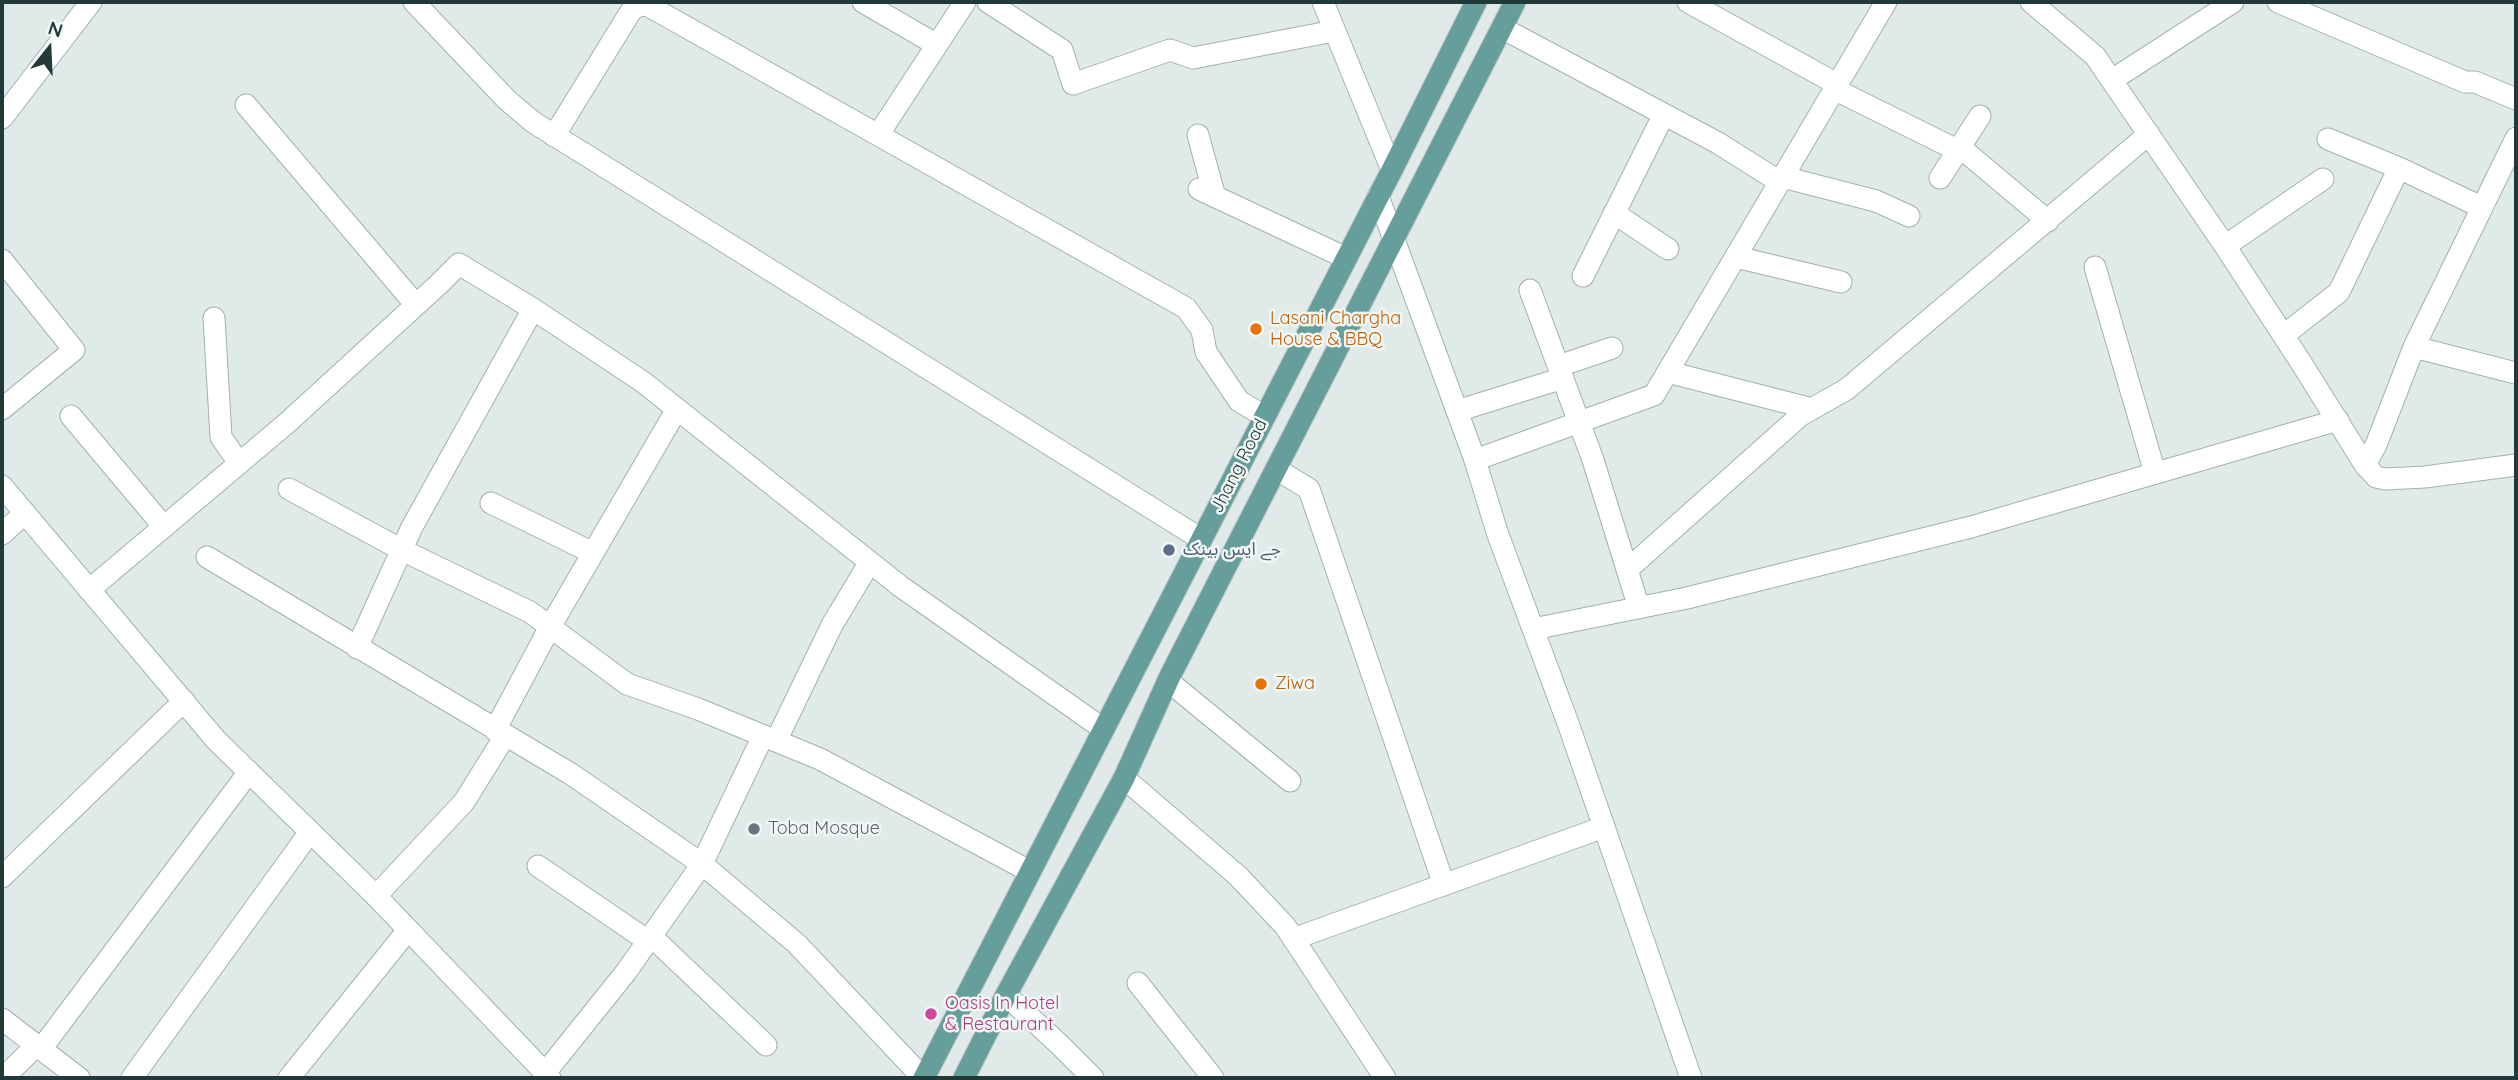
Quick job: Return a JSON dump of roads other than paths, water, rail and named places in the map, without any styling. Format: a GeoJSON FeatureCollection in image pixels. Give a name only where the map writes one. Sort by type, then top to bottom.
{"type":"FeatureCollection","features":[{"type":"Feature","properties":{"kind":"main road","name":"Jhang Road"},"geometry":{"type":"LineString","coordinates":[[923,1078],[1476,2]]}},
{"type":"Feature","properties":{"kind":"main road","name":"Jhang Road"},"geometry":{"type":"LineString","coordinates":[[964,1078],[1124,778],[1168,681],[1515,2]]}},
{"type":"Feature","properties":{"kind":"street"},"geometry":{"type":"LineString","coordinates":[[2,118],[91,2]]}},
{"type":"Feature","properties":{"kind":"street"},"geometry":{"type":"LineString","coordinates":[[414,2],[507,100],[533,122],[1201,539]]}},
{"type":"Feature","properties":{"kind":"street"},"geometry":{"type":"LineString","coordinates":[[863,2],[937,45]]}},
{"type":"Feature","properties":{"kind":"street"},"geometry":{"type":"LineString","coordinates":[[878,135],[965,2]]}},
{"type":"Feature","properties":{"kind":"street"},"geometry":{"type":"LineString","coordinates":[[988,2],[1062,50],[1073,84],[1170,50],[1193,58],[1334,31]]}},
{"type":"Feature","properties":{"kind":"street"},"geometry":{"type":"LineString","coordinates":[[1323,2],[1392,170]]}},
{"type":"Feature","properties":{"kind":"street"},"geometry":{"type":"LineString","coordinates":[[1688,2],[1836,86],[1960,150],[2048,221]]}},
{"type":"Feature","properties":{"kind":"street"},"geometry":{"type":"LineString","coordinates":[[1475,460],[1654,395],[1886,2]]}},
{"type":"Feature","properties":{"kind":"street"},"geometry":{"type":"LineString","coordinates":[[2031,2],[2095,56],[2225,246],[2365,465],[2376,477],[2385,480],[2516,465]]}},
{"type":"Feature","properties":{"kind":"street"},"geometry":{"type":"LineString","coordinates":[[2112,80],[2233,2]]}},
{"type":"Feature","properties":{"kind":"street"},"geometry":{"type":"LineString","coordinates":[[2277,2],[2465,82],[2475,82],[2516,99]]}},
{"type":"Feature","properties":{"kind":"street"},"geometry":{"type":"LineString","coordinates":[[554,136],[631,11],[638,6],[647,5],[1186,308],[1202,330],[1206,352],[1239,401],[1264,416]]}},
{"type":"Feature","properties":{"kind":"street"},"geometry":{"type":"LineString","coordinates":[[1502,28],[1718,143],[1781,180],[1876,201],[1909,216]]}},
{"type":"Feature","properties":{"kind":"street"},"geometry":{"type":"LineString","coordinates":[[246,105],[416,305]]}},
{"type":"Feature","properties":{"kind":"street"},"geometry":{"type":"LineString","coordinates":[[1583,276],[1663,116]]}},
{"type":"Feature","properties":{"kind":"street"},"geometry":{"type":"LineString","coordinates":[[1940,178],[1980,116]]}},
{"type":"Feature","properties":{"kind":"street"},"geometry":{"type":"LineString","coordinates":[[1627,570],[1801,415],[1847,388],[2149,134]]}},
{"type":"Feature","properties":{"kind":"street"},"geometry":{"type":"LineString","coordinates":[[1198,135],[1207,193],[1346,258]]}},
{"type":"Feature","properties":{"kind":"street"},"geometry":{"type":"LineString","coordinates":[[2365,465],[2376,445],[2414,347],[2516,138]]}},
{"type":"Feature","properties":{"kind":"street"},"geometry":{"type":"LineString","coordinates":[[2328,139],[2399,168],[2481,208]]}},
{"type":"Feature","properties":{"kind":"street"},"geometry":{"type":"LineString","coordinates":[[2284,335],[2339,292],[2399,168]]}},
{"type":"Feature","properties":{"kind":"street"},"geometry":{"type":"LineString","coordinates":[[2225,246],[2323,178]]}},
{"type":"Feature","properties":{"kind":"street"},"geometry":{"type":"LineString","coordinates":[[1378,196],[1475,460],[1497,532],[1691,1078]]}},
{"type":"Feature","properties":{"kind":"street"},"geometry":{"type":"LineString","coordinates":[[1614,213],[1668,248]]}},
{"type":"Feature","properties":{"kind":"street"},"geometry":{"type":"LineString","coordinates":[[1736,257],[1841,282]]}},
{"type":"Feature","properties":{"kind":"street"},"geometry":{"type":"LineString","coordinates":[[2,260],[74,350],[2,409]]}},
{"type":"Feature","properties":{"kind":"street"},"geometry":{"type":"LineString","coordinates":[[89,590],[287,423],[459,264],[643,382],[900,586],[1102,729]]}},
{"type":"Feature","properties":{"kind":"street"},"geometry":{"type":"LineString","coordinates":[[2095,267],[2155,473]]}},
{"type":"Feature","properties":{"kind":"street"},"geometry":{"type":"LineString","coordinates":[[1530,290],[1579,422],[1639,608]]}},
{"type":"Feature","properties":{"kind":"street"},"geometry":{"type":"LineString","coordinates":[[357,648],[402,550],[533,309]]}},
{"type":"Feature","properties":{"kind":"street"},"geometry":{"type":"LineString","coordinates":[[214,318],[221,437],[239,463]]}},
{"type":"Feature","properties":{"kind":"street"},"geometry":{"type":"LineString","coordinates":[[2414,347],[2516,373]]}},
{"type":"Feature","properties":{"kind":"street"},"geometry":{"type":"LineString","coordinates":[[1457,411],[1561,372],[1612,348]]}},
{"type":"Feature","properties":{"kind":"street"},"geometry":{"type":"LineString","coordinates":[[1668,372],[1812,409]]}},
{"type":"Feature","properties":{"kind":"street"},"geometry":{"type":"LineString","coordinates":[[376,896],[464,802],[550,627],[677,409]]}},
{"type":"Feature","properties":{"kind":"street"},"geometry":{"type":"LineString","coordinates":[[71,415],[163,527]]}},
{"type":"Feature","properties":{"kind":"street"},"geometry":{"type":"LineString","coordinates":[[1533,629],[1687,598],[1971,527],[2338,420]]}},
{"type":"Feature","properties":{"kind":"street"},"geometry":{"type":"LineString","coordinates":[[1276,469],[1309,489],[1444,885]]}},
{"type":"Feature","properties":{"kind":"street"},"geometry":{"type":"LineString","coordinates":[[2,486],[216,740],[376,896],[548,1076],[702,864],[832,625],[870,562]]}},
{"type":"Feature","properties":{"kind":"street"},"geometry":{"type":"LineString","coordinates":[[289,489],[402,550],[530,612],[627,684],[698,709],[820,760],[1029,871]]}},
{"type":"Feature","properties":{"kind":"street"},"geometry":{"type":"LineString","coordinates":[[491,503],[593,553]]}},
{"type":"Feature","properties":{"kind":"street"},"geometry":{"type":"LineString","coordinates":[[2,534],[25,513]]}},
{"type":"Feature","properties":{"kind":"street"},"geometry":{"type":"LineString","coordinates":[[207,557],[571,775],[702,864],[797,944],[923,1078]]}},
{"type":"Feature","properties":{"kind":"street"},"geometry":{"type":"LineString","coordinates":[[1168,681],[1290,781]]}},
{"type":"Feature","properties":{"kind":"street"},"geometry":{"type":"LineString","coordinates":[[2,877],[184,701]]}},
{"type":"Feature","properties":{"kind":"street"},"geometry":{"type":"LineString","coordinates":[[3,1078],[38,1047],[249,772]]}},
{"type":"Feature","properties":{"kind":"street"},"geometry":{"type":"LineString","coordinates":[[1124,778],[1238,876],[1285,926],[1385,1078]]}},
{"type":"Feature","properties":{"kind":"street"},"geometry":{"type":"LineString","coordinates":[[1293,939],[1604,827]]}},
{"type":"Feature","properties":{"kind":"street"},"geometry":{"type":"LineString","coordinates":[[132,1078],[310,832]]}},
{"type":"Feature","properties":{"kind":"street"},"geometry":{"type":"LineString","coordinates":[[538,866],[650,939],[765,1045]]}},
{"type":"Feature","properties":{"kind":"street"},"geometry":{"type":"LineString","coordinates":[[289,1078],[408,930]]}},
{"type":"Feature","properties":{"kind":"street"},"geometry":{"type":"LineString","coordinates":[[1138,983],[1213,1078]]}},
{"type":"Feature","properties":{"kind":"street"},"geometry":{"type":"LineString","coordinates":[[1006,995],[1093,1078]]}},
{"type":"Feature","properties":{"kind":"street"},"geometry":{"type":"LineString","coordinates":[[2,1019],[79,1078]]}},
{"type":"Feature","properties":{"kind":"place","name":"Lasani Chargha House & BBQ"},"geometry":{"type":"Point","coordinates":[1256,329]}},
{"type":"Feature","properties":{"kind":"place","name":"جے ایس بینک"},"geometry":{"type":"Point","coordinates":[1169,550]}},
{"type":"Feature","properties":{"kind":"place","name":"Ziwa"},"geometry":{"type":"Point","coordinates":[1261,684]}},
{"type":"Feature","properties":{"kind":"place","name":"Toba Mosque"},"geometry":{"type":"Point","coordinates":[754,829]}},
{"type":"Feature","properties":{"kind":"place","name":"Oasis In Hotel & Restaurant"},"geometry":{"type":"Point","coordinates":[931,1014]}}]}
